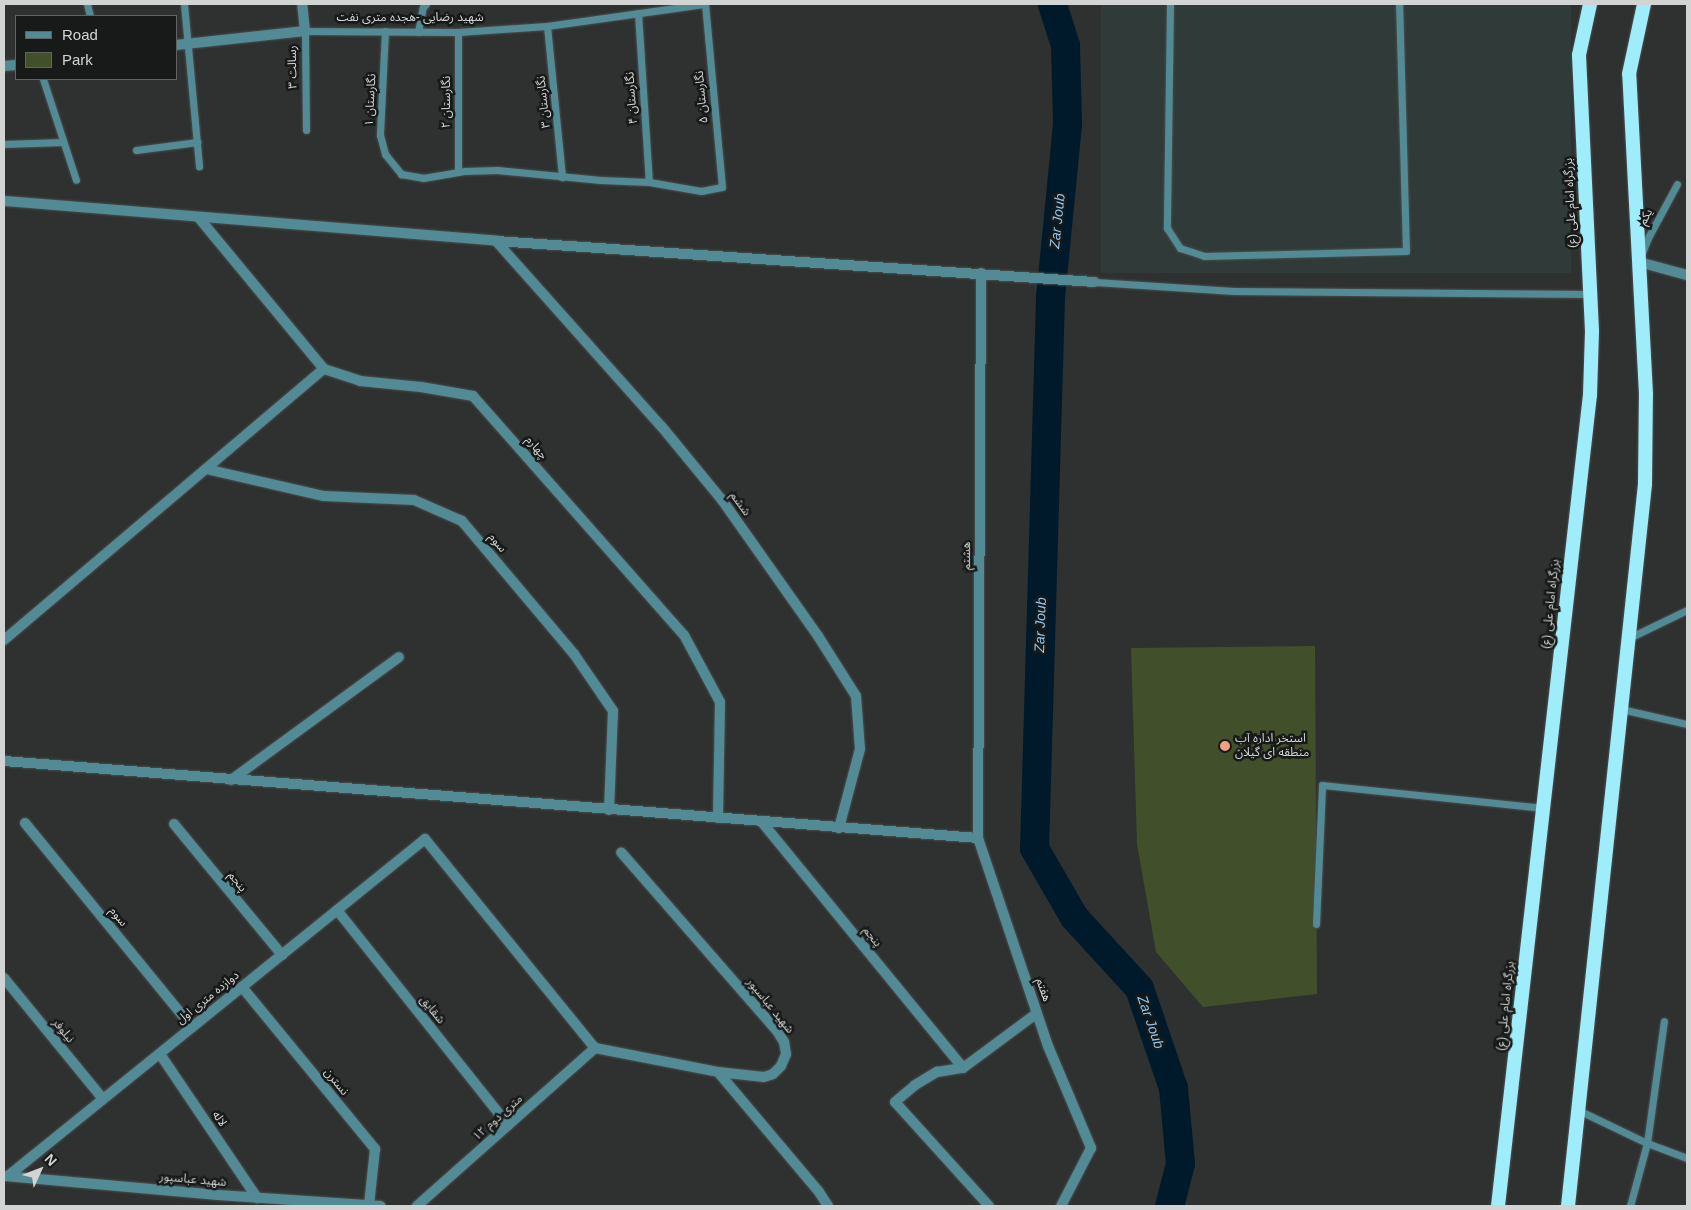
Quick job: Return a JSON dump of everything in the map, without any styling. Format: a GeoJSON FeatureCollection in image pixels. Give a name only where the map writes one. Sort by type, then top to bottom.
{"type":"FeatureCollection","features":[{"type":"Feature","properties":{"kind":"highway","name":"بزرگراه امام علی (ع)"},"geometry":{"type":"LineString","coordinates":[[1498,1206],[1590,395],[1592,342],[1579,55],[1590,4]]}},
{"type":"Feature","properties":{"kind":"highway"},"geometry":{"type":"LineString","coordinates":[[1568,1206],[1629,638],[1647,450],[1629,74],[1644,4]]}},
{"type":"Feature","properties":{"kind":"street","name":"رسالت ۳"},"geometry":{"type":"LineString","coordinates":[[302,4],[304,31]]}},
{"type":"Feature","properties":{"kind":"street","name":"شهید رضایی -هجده متری نفت"},"geometry":{"type":"LineString","coordinates":[[178,45],[304,31]]}},
{"type":"Feature","properties":{"kind":"street"},"geometry":{"type":"LineString","coordinates":[[4,201],[496,241],[1095,282]]}},
{"type":"Feature","properties":{"kind":"street"},"geometry":{"type":"LineString","coordinates":[[4,640],[324,369],[199,218]]}},
{"type":"Feature","properties":{"kind":"street","name":"ششم"},"geometry":{"type":"LineString","coordinates":[[496,241],[662,427],[722,500],[818,636],[856,696],[860,748],[839,828]]}},
{"type":"Feature","properties":{"kind":"street"},"geometry":{"type":"LineString","coordinates":[[1639,262],[1687,275]]}},
{"type":"Feature","properties":{"kind":"street","name":"هشتم"},"geometry":{"type":"LineString","coordinates":[[978,838],[981,274]]}},
{"type":"Feature","properties":{"kind":"street","name":"چهارم"},"geometry":{"type":"LineString","coordinates":[[324,369],[360,381],[421,386],[473,396],[684,635],[720,702],[718,818]]}},
{"type":"Feature","properties":{"kind":"street","name":"سوم"},"geometry":{"type":"LineString","coordinates":[[206,469],[324,496],[414,500],[462,521],[574,654],[613,711],[609,810]]}},
{"type":"Feature","properties":{"kind":"street"},"geometry":{"type":"LineString","coordinates":[[231,780],[399,657]]}},
{"type":"Feature","properties":{"kind":"street"},"geometry":{"type":"LineString","coordinates":[[4,761],[978,838]]}},
{"type":"Feature","properties":{"kind":"street","name":"پنجم"},"geometry":{"type":"LineString","coordinates":[[761,822],[963,1068]]}},
{"type":"Feature","properties":{"kind":"street","name":"سوم"},"geometry":{"type":"LineString","coordinates":[[25,823],[192,1027]]}},
{"type":"Feature","properties":{"kind":"street","name":"پنجم"},"geometry":{"type":"LineString","coordinates":[[174,824],[282,955]]}},
{"type":"Feature","properties":{"kind":"street","name":"هفتم"},"geometry":{"type":"LineString","coordinates":[[978,838],[1048,1046],[1091,1148],[1060,1206]]}},
{"type":"Feature","properties":{"kind":"street","name":"دوازده متری اول"},"geometry":{"type":"LineString","coordinates":[[6,1176],[425,839],[595,1048]]}},
{"type":"Feature","properties":{"kind":"street","name":"شهید عباسپور"},"geometry":{"type":"LineString","coordinates":[[621,852],[784,1042],[786,1054],[781,1066],[773,1074],[764,1077],[718,1072]]}},
{"type":"Feature","properties":{"kind":"street","name":"شقایق"},"geometry":{"type":"LineString","coordinates":[[337,910],[508,1125]]}},
{"type":"Feature","properties":{"kind":"street","name":"نیلوفر"},"geometry":{"type":"LineString","coordinates":[[4,978],[103,1099]]}},
{"type":"Feature","properties":{"kind":"street","name":"نسترن"},"geometry":{"type":"LineString","coordinates":[[242,987],[375,1149],[369,1205]]}},
{"type":"Feature","properties":{"kind":"street"},"geometry":{"type":"LineString","coordinates":[[989,1206],[895,1102],[915,1085],[937,1072],[963,1068],[1037,1012]]}},
{"type":"Feature","properties":{"kind":"street"},"geometry":{"type":"LineString","coordinates":[[595,1048],[718,1072],[819,1192],[828,1206]]}},
{"type":"Feature","properties":{"kind":"street","name":"۱۲ متری دوم"},"geometry":{"type":"LineString","coordinates":[[417,1206],[595,1048]]}},
{"type":"Feature","properties":{"kind":"street","name":"لاله"},"geometry":{"type":"LineString","coordinates":[[160,1054],[257,1198]]}},
{"type":"Feature","properties":{"kind":"street","name":"شهید عباسپور"},"geometry":{"type":"LineString","coordinates":[[6,1176],[257,1198],[381,1206]]}},
{"type":"Feature","properties":{"kind":"lane"},"geometry":{"type":"LineString","coordinates":[[184,4],[199,166]]}},
{"type":"Feature","properties":{"kind":"lane"},"geometry":{"type":"LineString","coordinates":[[418,32],[423,7],[426,4]]}},
{"type":"Feature","properties":{"kind":"lane","name":"شهید رضایی -هجده متری نفت"},"geometry":{"type":"LineString","coordinates":[[304,31],[458,32],[547,26],[704,4]]}},
{"type":"Feature","properties":{"kind":"lane","name":"نگارستان ۵"},"geometry":{"type":"LineString","coordinates":[[649,182],[701,191],[722,187],[704,4]]}},
{"type":"Feature","properties":{"kind":"lane"},"geometry":{"type":"LineString","coordinates":[[1170,4],[1167,228],[1180,248],[1204,256],[1406,251],[1399,4]]}},
{"type":"Feature","properties":{"kind":"lane","name":"نگارستان ۴"},"geometry":{"type":"LineString","coordinates":[[638,13],[649,182]]}},
{"type":"Feature","properties":{"kind":"lane","name":"نگارستان ۳"},"geometry":{"type":"LineString","coordinates":[[547,26],[562,177]]}},
{"type":"Feature","properties":{"kind":"lane","name":"رسالت ۳"},"geometry":{"type":"LineString","coordinates":[[304,31],[306,130]]}},
{"type":"Feature","properties":{"kind":"lane","name":"نگارستان ۱"},"geometry":{"type":"LineString","coordinates":[[385,31],[380,135],[385,154],[393,167],[401,174],[423,178],[458,172]]}},
{"type":"Feature","properties":{"kind":"lane","name":"نگارستان ۲"},"geometry":{"type":"LineString","coordinates":[[458,32],[458,172]]}},
{"type":"Feature","properties":{"kind":"lane"},"geometry":{"type":"LineString","coordinates":[[43,80],[76,180]]}},
{"type":"Feature","properties":{"kind":"lane"},"geometry":{"type":"LineString","coordinates":[[4,144],[63,142]]}},
{"type":"Feature","properties":{"kind":"lane"},"geometry":{"type":"LineString","coordinates":[[136,150],[197,142]]}},
{"type":"Feature","properties":{"kind":"lane"},"geometry":{"type":"LineString","coordinates":[[458,172],[497,170],[562,177],[649,182]]}},
{"type":"Feature","properties":{"kind":"lane","name":"یکم"},"geometry":{"type":"LineString","coordinates":[[1639,262],[1649,236],[1677,184]]}},
{"type":"Feature","properties":{"kind":"lane"},"geometry":{"type":"LineString","coordinates":[[1095,282],[1234,291],[1590,294]]}},
{"type":"Feature","properties":{"kind":"lane"},"geometry":{"type":"LineString","coordinates":[[1629,638],[1687,610]]}},
{"type":"Feature","properties":{"kind":"lane"},"geometry":{"type":"LineString","coordinates":[[1621,709],[1687,724]]}},
{"type":"Feature","properties":{"kind":"lane"},"geometry":{"type":"LineString","coordinates":[[1316,924],[1322,785],[1543,808]]}},
{"type":"Feature","properties":{"kind":"lane"},"geometry":{"type":"LineString","coordinates":[[1630,1206],[1647,1142],[1664,1021]]}},
{"type":"Feature","properties":{"kind":"lane"},"geometry":{"type":"LineString","coordinates":[[1578,1110],[1687,1158]]}},
{"type":"Feature","properties":{"kind":"shaded area"},"geometry":{"type":"Polygon","coordinates":[[[1101,4],[1571,4],[1571,273],[1101,273],[1101,4]]]}},
{"type":"Feature","properties":{"kind":"green space","name":"استخر اداره آب منطقه ای گیلان"},"geometry":{"type":"Polygon","coordinates":[[[1315,646],[1317,994],[1203,1007],[1156,952],[1137,844],[1131,648],[1315,646]]]}},
{"type":"Feature","properties":{"kind":"waterway","name":"Zar Joub"},"geometry":{"type":"LineString","coordinates":[[1052,4],[1065,45],[1067,124],[1050,297],[1034,848],[1074,917],[1139,988],[1173,1088],[1180,1163],[1169,1206]]}},
{"type":"Feature","properties":{"kind":"place","name":"استخر اداره آب منطقه ای گیلان"},"geometry":{"type":"Point","coordinates":[1225,746]}}]}
